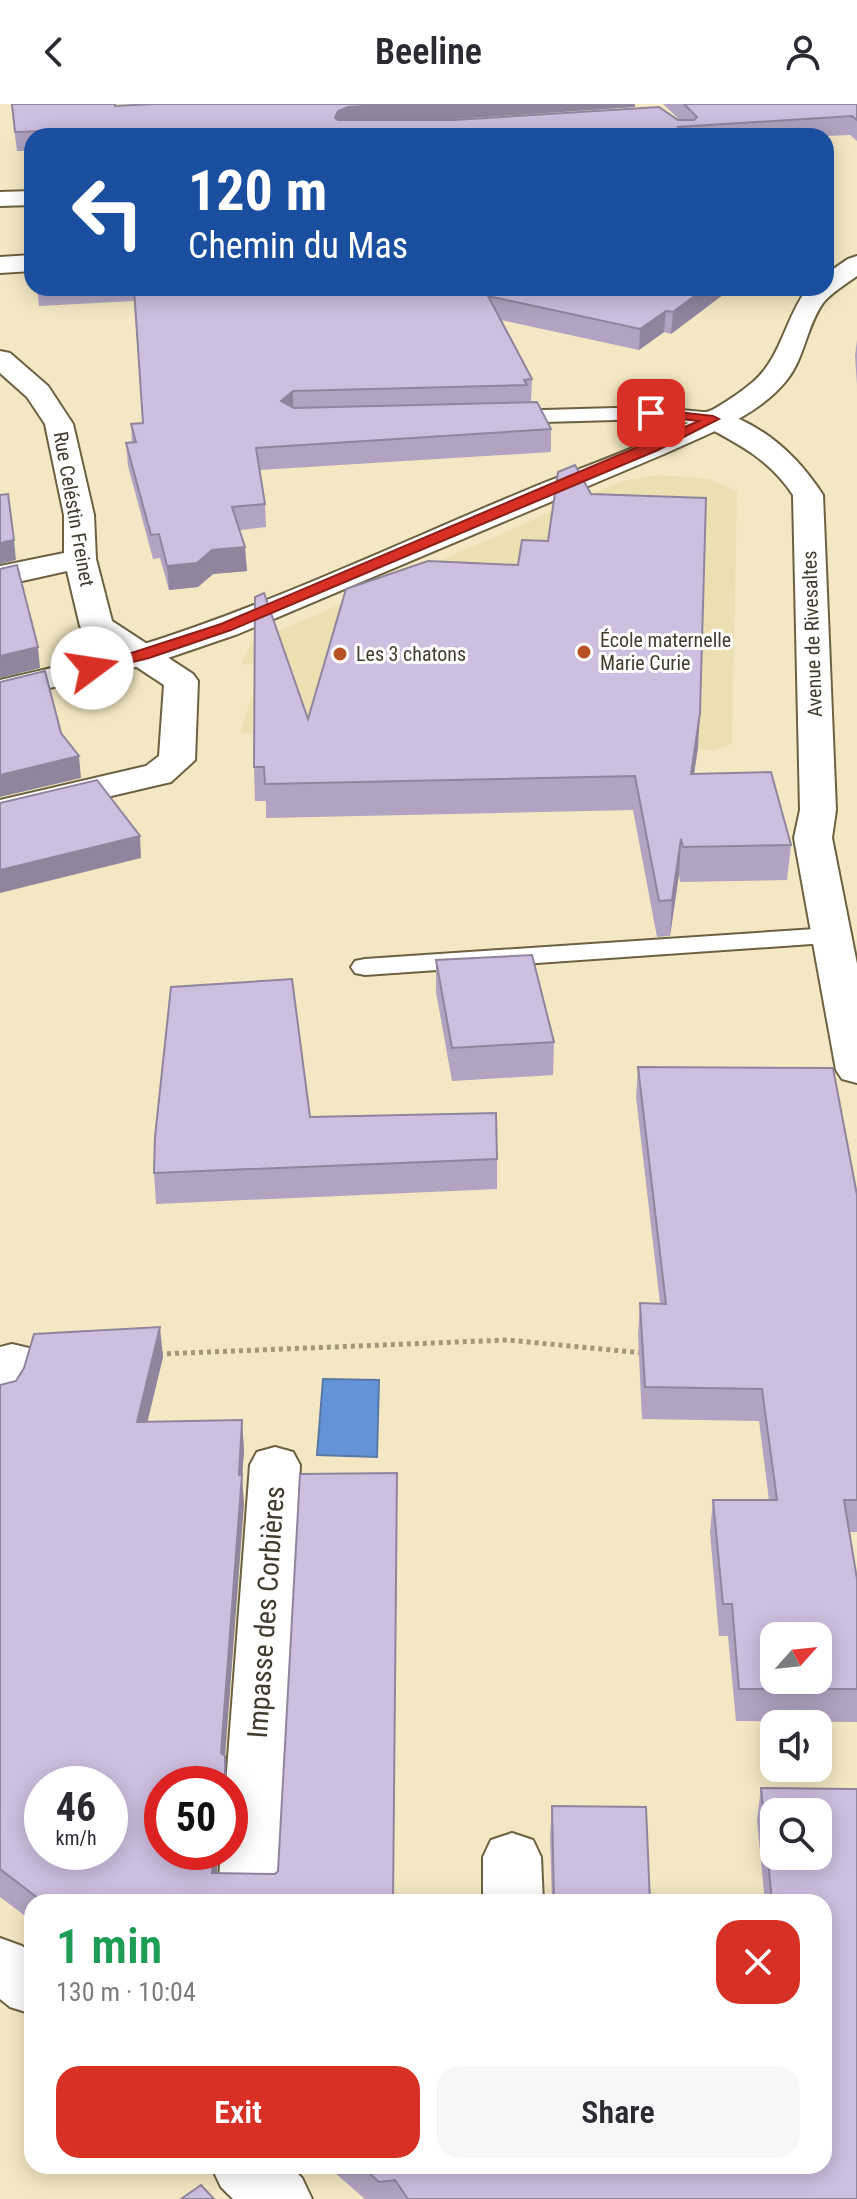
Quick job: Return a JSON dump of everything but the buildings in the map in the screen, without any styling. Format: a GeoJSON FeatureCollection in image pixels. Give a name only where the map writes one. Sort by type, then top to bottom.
{"type":"FeatureCollection","features":[{"type":"Feature","properties":{"kind":"street"},"geometry":{"type":"LineString","coordinates":[[0,199],[24,198]]}},
{"type":"Feature","properties":{"kind":"street"},"geometry":{"type":"LineString","coordinates":[[0,265],[24,264]]}},
{"type":"Feature","properties":{"kind":"street"},"geometry":{"type":"LineString","coordinates":[[834,279],[857,264]]}},
{"type":"Feature","properties":{"kind":"street"},"geometry":{"type":"LineString","coordinates":[[0,690],[144,655],[226,627],[654,448],[753,396],[783,368],[814,296]]}},
{"type":"Feature","properties":{"kind":"street","name":"Rue Celéstin Freinet"},"geometry":{"type":"LineString","coordinates":[[0,811],[158,774],[177,760],[181,681],[97,626],[80,559],[79,515],[59,424],[38,392],[4,368]]}},
{"type":"Feature","properties":{"kind":"street","name":"Avenue de Rivesaltes"},"geometry":{"type":"LineString","coordinates":[[713,419],[766,446],[791,467],[808,495],[818,810],[813,838],[857,1070]]}},
{"type":"Feature","properties":{"kind":"street"},"geometry":{"type":"LineString","coordinates":[[0,576],[80,559]]}},
{"type":"Feature","properties":{"kind":"street","name":"Impasse des Corbières"},"geometry":{"type":"LineString","coordinates":[[248,1894],[275,1465]]}},
{"type":"Feature","properties":{"kind":"street"},"geometry":{"type":"LineString","coordinates":[[0,1964],[24,1982]]}},
{"type":"Feature","properties":{"kind":"street"},"geometry":{"type":"LineString","coordinates":[[252,2174],[279,2199]]}},
{"type":"Feature","properties":{"kind":"street"},"geometry":{"type":"LineString","coordinates":[[519,2174],[520,2199]]}},
{"type":"Feature","properties":{"kind":"lane"},"geometry":{"type":"LineString","coordinates":[[481,417],[651,413],[713,419]]}},
{"type":"Feature","properties":{"kind":"lane"},"geometry":{"type":"LineString","coordinates":[[365,967],[830,936]]}},
{"type":"Feature","properties":{"kind":"path"},"geometry":{"type":"LineString","coordinates":[[155,1354],[507,1340],[647,1353]]}},
{"type":"Feature","properties":{"kind":"shaded area","name":"École maternelle Marie Curie"},"geometry":{"type":"Polygon","coordinates":[[[656,475],[709,479],[737,492],[732,744],[713,751],[608,737],[345,731],[240,734],[252,695],[270,695],[279,665],[241,664],[251,643],[622,481],[656,475]]]}},
{"type":"Feature","properties":{"kind":"water"},"geometry":{"type":"Polygon","coordinates":[[[323,1379],[379,1380],[377,1457],[317,1455],[323,1379]]]}},
{"type":"Feature","properties":{"kind":"place","name":"École maternelle Marie Curie"},"geometry":{"type":"Point","coordinates":[584,652]}},
{"type":"Feature","properties":{"kind":"place","name":"Les 3 chatons"},"geometry":{"type":"Point","coordinates":[340,654]}},
{"type":"Feature","properties":{"kind":"route"},"geometry":{"type":"LineString","coordinates":[[92,668],[144,655],[226,627],[654,448],[713,419],[651,413]]}}]}
